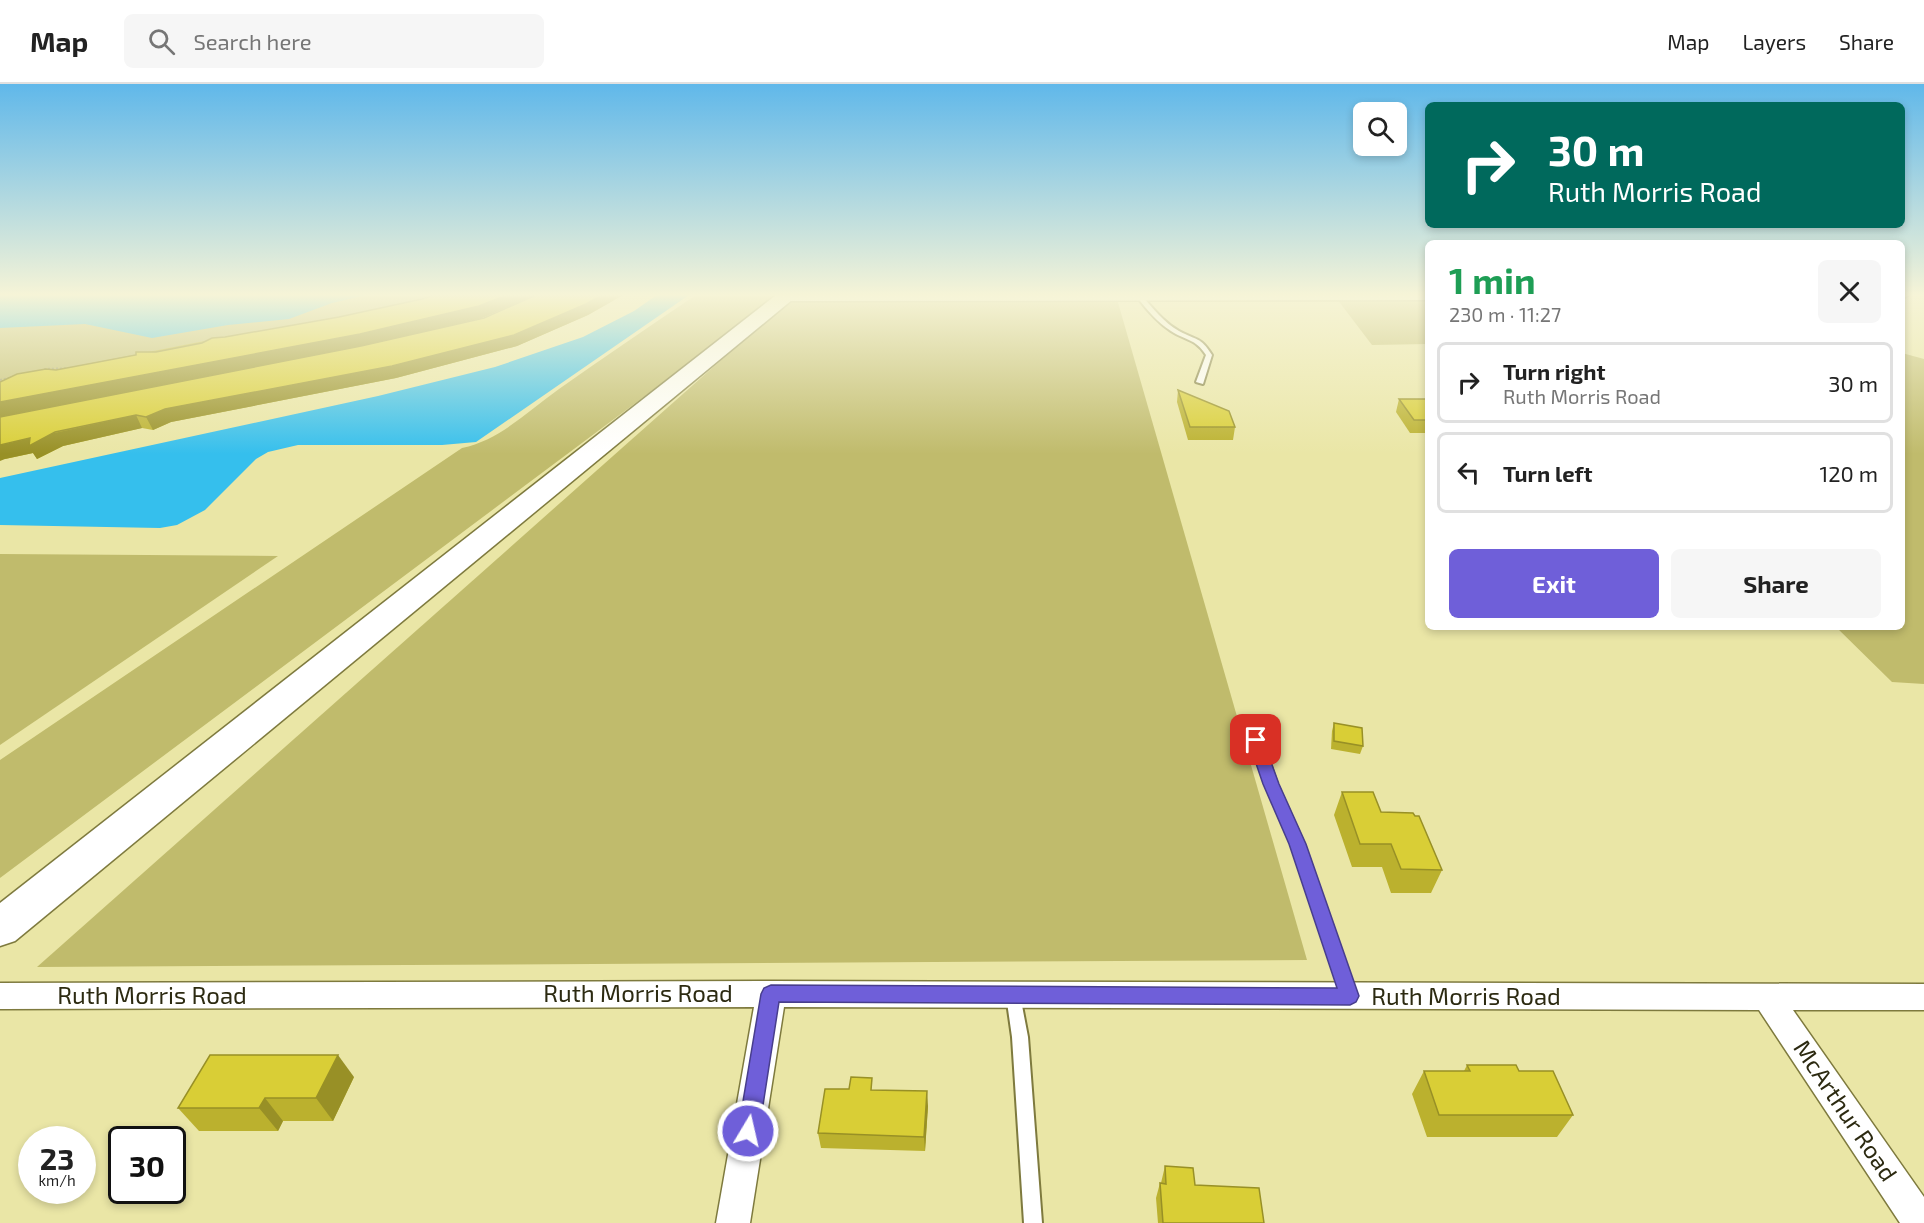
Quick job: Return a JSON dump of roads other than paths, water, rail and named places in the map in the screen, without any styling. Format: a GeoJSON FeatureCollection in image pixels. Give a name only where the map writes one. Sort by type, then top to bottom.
{"type":"FeatureCollection","features":[{"type":"Feature","properties":{"kind":"main road"},"geometry":{"type":"LineString","coordinates":[[0,928],[722,348]]}},
{"type":"Feature","properties":{"kind":"street","name":"Ruth Morris Road"},"geometry":{"type":"LineString","coordinates":[[0,996],[771,994],[1924,997]]}},
{"type":"Feature","properties":{"kind":"street"},"geometry":{"type":"LineString","coordinates":[[733,1223],[771,994]]}},
{"type":"Feature","properties":{"kind":"street","name":"McArthur Road"},"geometry":{"type":"LineString","coordinates":[[1768,998],[1921,1223]]}},
{"type":"Feature","properties":{"kind":"lane"},"geometry":{"type":"LineString","coordinates":[[1200,382],[1209,355],[1205,348]]}},
{"type":"Feature","properties":{"kind":"lane"},"geometry":{"type":"LineString","coordinates":[[1256,740],[1271,784],[1302,854],[1350,996]]}},
{"type":"Feature","properties":{"kind":"lane"},"geometry":{"type":"LineString","coordinates":[[1013,995],[1020,1036],[1033,1223]]}},
{"type":"Feature","properties":{"kind":"water"},"geometry":{"type":"Polygon","coordinates":[[[550,348],[612,348],[476,442],[442,445],[298,445],[268,452],[256,459],[205,510],[177,525],[160,528],[0,525],[0,478],[378,396],[495,367],[550,348]]]}}]}
